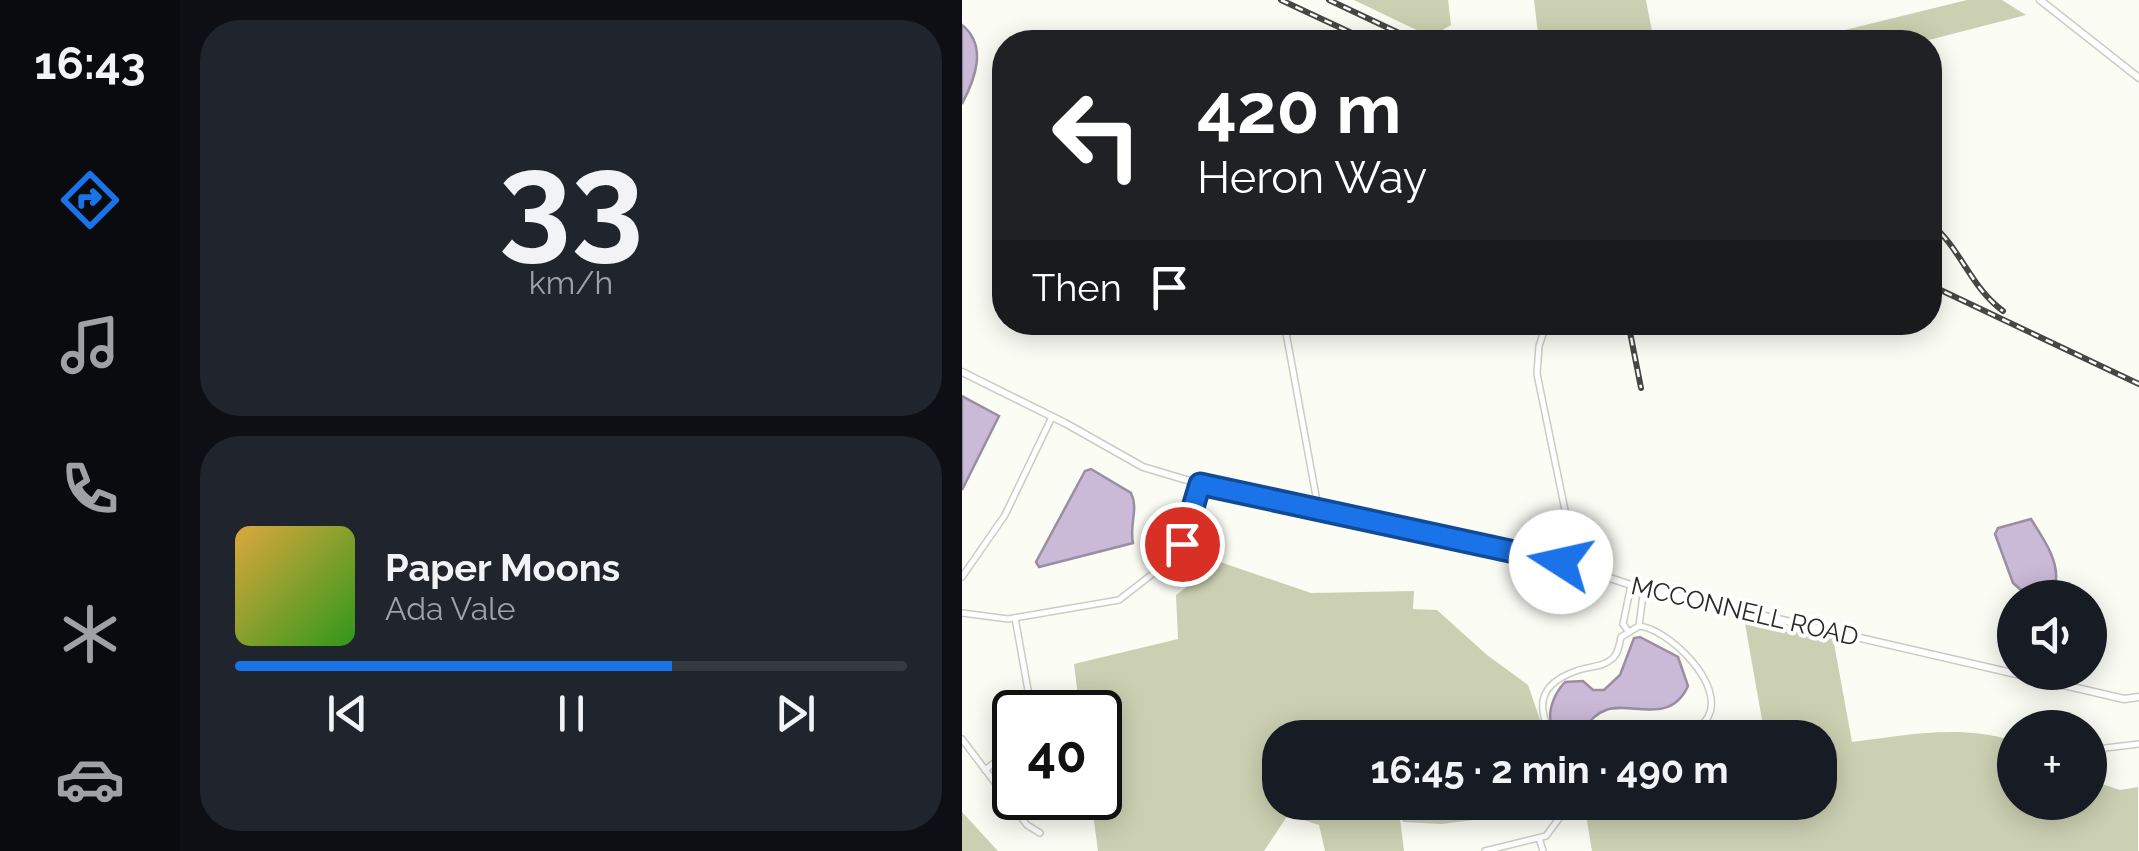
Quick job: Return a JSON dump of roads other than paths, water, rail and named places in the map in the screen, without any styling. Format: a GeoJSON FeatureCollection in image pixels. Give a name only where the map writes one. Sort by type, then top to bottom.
{"type":"FeatureCollection","features":[{"type":"Feature","properties":{"kind":"street"},"geometry":{"type":"LineString","coordinates":[[2040,0],[2138,78]]}},
{"type":"Feature","properties":{"kind":"street"},"geometry":{"type":"LineString","coordinates":[[1286,335],[1318,507]]}},
{"type":"Feature","properties":{"kind":"street"},"geometry":{"type":"LineString","coordinates":[[1543,335],[1537,374],[1566,515],[1561,562]]}},
{"type":"Feature","properties":{"kind":"street","name":"MCCONNELL ROAD"},"geometry":{"type":"LineString","coordinates":[[962,372],[1143,467],[1200,484],[1561,562],[1631,585],[2124,698],[2138,697]]}},
{"type":"Feature","properties":{"kind":"street"},"geometry":{"type":"LineString","coordinates":[[962,577],[1005,514],[1052,417]]}},
{"type":"Feature","properties":{"kind":"street"},"geometry":{"type":"LineString","coordinates":[[962,612],[1015,618],[1119,600],[1164,565],[1182,544],[1200,484]]}},
{"type":"Feature","properties":{"kind":"street"},"geometry":{"type":"LineString","coordinates":[[1628,632],[1623,624],[1631,585]]}},
{"type":"Feature","properties":{"kind":"street"},"geometry":{"type":"LineString","coordinates":[[1639,626],[1644,588]]}},
{"type":"Feature","properties":{"kind":"street"},"geometry":{"type":"LineString","coordinates":[[1015,618],[1028,690]]}},
{"type":"Feature","properties":{"kind":"street"},"geometry":{"type":"LineString","coordinates":[[1543,720],[1542,696],[1555,682],[1575,671],[1612,660],[1622,637],[1639,626],[1676,644],[1694,663],[1708,688],[1707,720]]}},
{"type":"Feature","properties":{"kind":"street"},"geometry":{"type":"LineString","coordinates":[[962,739],[1027,826],[1040,833]]}},
{"type":"Feature","properties":{"kind":"street"},"geometry":{"type":"LineString","coordinates":[[2107,748],[2138,744]]}},
{"type":"Feature","properties":{"kind":"street"},"geometry":{"type":"LineString","coordinates":[[985,770],[992,764]]}},
{"type":"Feature","properties":{"kind":"street"},"geometry":{"type":"LineString","coordinates":[[1485,851],[1546,836],[1559,820]]}},
{"type":"Feature","properties":{"kind":"street"},"geometry":{"type":"LineString","coordinates":[[1539,838],[1543,851]]}},
{"type":"Feature","properties":{"kind":"railway"},"geometry":{"type":"LineString","coordinates":[[1281,0],[1345,30]]}},
{"type":"Feature","properties":{"kind":"railway"},"geometry":{"type":"LineString","coordinates":[[1329,0],[1393,30]]}},
{"type":"Feature","properties":{"kind":"railway"},"geometry":{"type":"LineString","coordinates":[[1942,234],[1982,291],[2003,311]]}},
{"type":"Feature","properties":{"kind":"railway"},"geometry":{"type":"LineString","coordinates":[[1942,291],[2139,384]]}},
{"type":"Feature","properties":{"kind":"railway"},"geometry":{"type":"LineString","coordinates":[[1631,335],[1641,388]]}}]}
